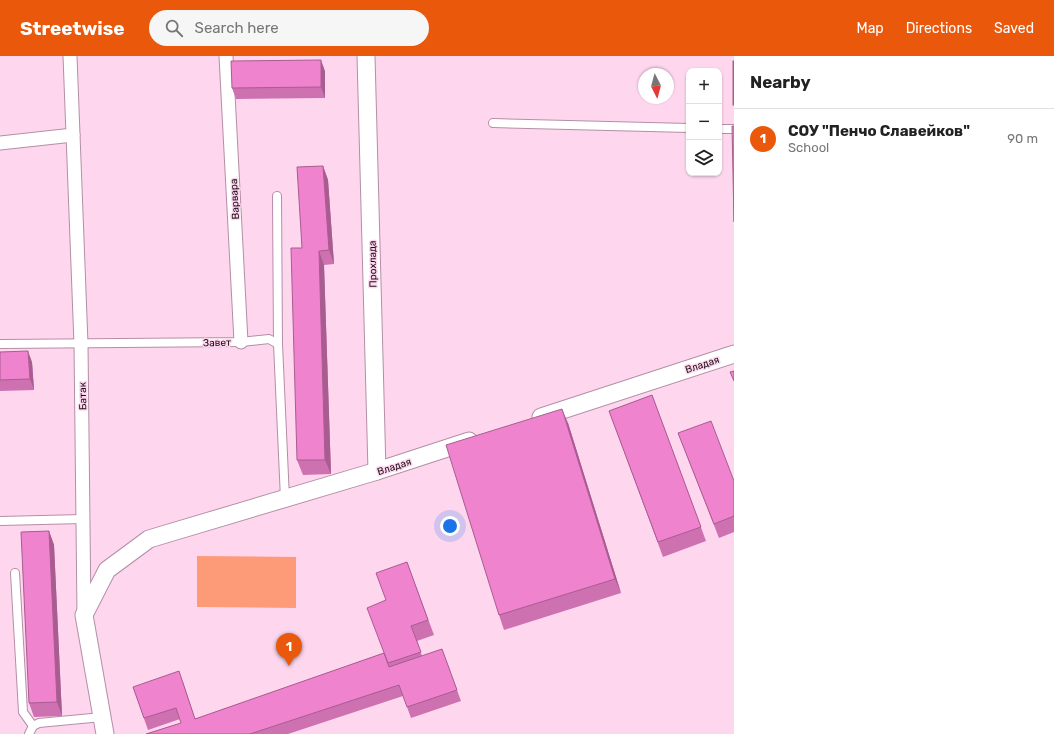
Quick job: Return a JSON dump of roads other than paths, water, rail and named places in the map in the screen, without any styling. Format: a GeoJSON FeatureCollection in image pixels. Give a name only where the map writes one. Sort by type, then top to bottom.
{"type":"FeatureCollection","features":[{"type":"Feature","properties":{"kind":"street","name":"Батак"},"geometry":{"type":"LineString","coordinates":[[70,56],[82,344],[84,615],[105,734]]}},
{"type":"Feature","properties":{"kind":"street","name":"Варвара"},"geometry":{"type":"LineString","coordinates":[[226,56],[241,342]]}},
{"type":"Feature","properties":{"kind":"street","name":"Прохлада"},"geometry":{"type":"LineString","coordinates":[[366,56],[377,472]]}},
{"type":"Feature","properties":{"kind":"street"},"geometry":{"type":"LineString","coordinates":[[0,143],[73,135]]}},
{"type":"Feature","properties":{"kind":"street","name":"Владая"},"geometry":{"type":"LineString","coordinates":[[526,422],[734,354]]}},
{"type":"Feature","properties":{"kind":"street","name":"Владая"},"geometry":{"type":"LineString","coordinates":[[84,615],[107,570],[149,539],[377,472],[481,437]]}},
{"type":"Feature","properties":{"kind":"lane"},"geometry":{"type":"LineString","coordinates":[[493,123],[686,128]]}},
{"type":"Feature","properties":{"kind":"lane"},"geometry":{"type":"LineString","coordinates":[[722,129],[734,129]]}},
{"type":"Feature","properties":{"kind":"lane"},"geometry":{"type":"LineString","coordinates":[[277,196],[278,344],[280,353],[285,499]]}},
{"type":"Feature","properties":{"kind":"lane","name":"Завет"},"geometry":{"type":"LineString","coordinates":[[0,344],[241,342],[269,339],[278,344]]}},
{"type":"Feature","properties":{"kind":"lane"},"geometry":{"type":"LineString","coordinates":[[0,521],[83,519]]}},
{"type":"Feature","properties":{"kind":"lane"},"geometry":{"type":"LineString","coordinates":[[15,573],[23,712],[33,726]]}},
{"type":"Feature","properties":{"kind":"lane"},"geometry":{"type":"LineString","coordinates":[[29,734],[33,726],[39,723],[102,717]]}},
{"type":"Feature","properties":{"kind":"place","name":"СОУ \"Пенчо Славейков\""},"geometry":{"type":"Point","coordinates":[289,666]}}]}
